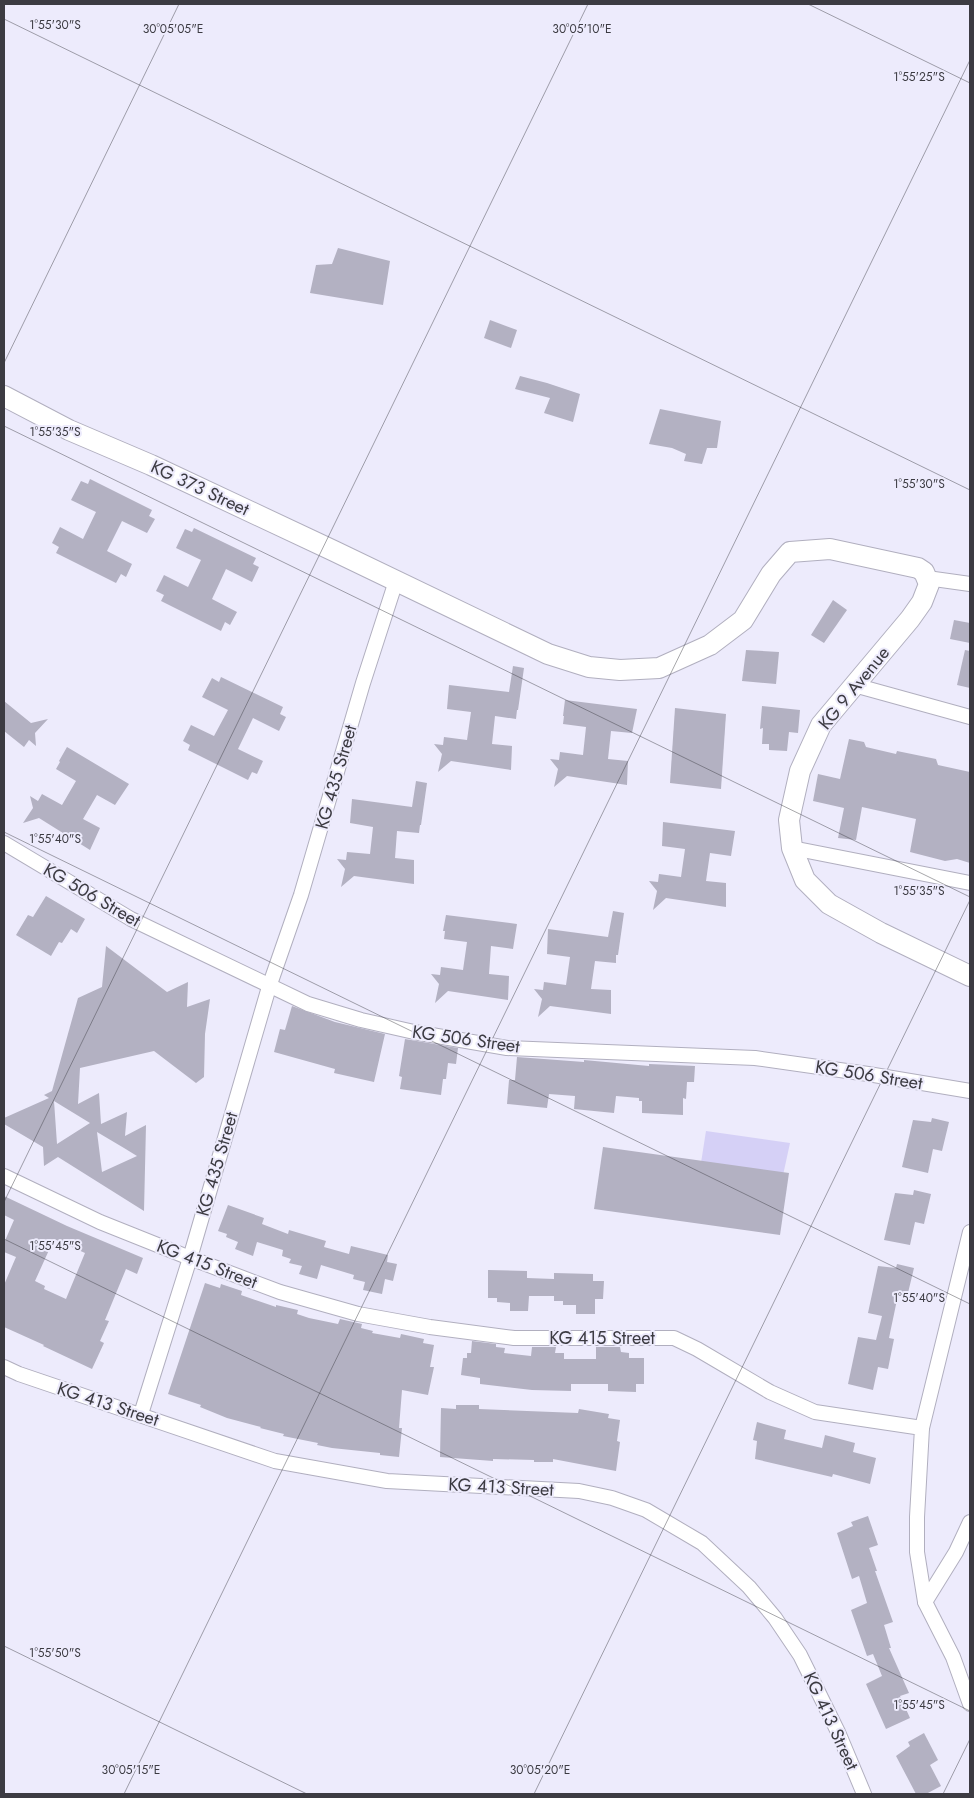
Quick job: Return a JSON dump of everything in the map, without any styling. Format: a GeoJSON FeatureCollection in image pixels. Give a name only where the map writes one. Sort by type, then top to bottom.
{"type":"FeatureCollection","features":[{"type":"Feature","properties":{"kind":"main road","name":"KG 373 Street"},"geometry":{"type":"LineString","coordinates":[[4,396],[69,430],[151,466],[396,581]]}},
{"type":"Feature","properties":{"kind":"main road"},"geometry":{"type":"LineString","coordinates":[[396,581],[548,654],[588,667],[620,670],[658,668],[710,645],[743,620],[771,574],[790,552],[830,549],[918,568],[924,572],[927,578]]}},
{"type":"Feature","properties":{"kind":"main road","name":"KG 9 Avenue"},"geometry":{"type":"LineString","coordinates":[[927,578],[928,584],[922,602],[910,619],[821,725],[800,771],[789,820],[792,848],[805,880],[829,904],[881,933],[970,976]]}},
{"type":"Feature","properties":{"kind":"street"},"geometry":{"type":"LineString","coordinates":[[927,578],[970,584]]}},
{"type":"Feature","properties":{"kind":"street","name":"KG 435 Street"},"geometry":{"type":"LineString","coordinates":[[141,1414],[190,1258],[270,987],[301,895],[363,683],[396,581]]}},
{"type":"Feature","properties":{"kind":"street"},"geometry":{"type":"LineString","coordinates":[[854,685],[970,717]]}},
{"type":"Feature","properties":{"kind":"street","name":"KG 506 Street"},"geometry":{"type":"LineString","coordinates":[[4,843],[131,919],[308,1004],[361,1020],[414,1032],[507,1048],[755,1058],[970,1091]]}},
{"type":"Feature","properties":{"kind":"street"},"geometry":{"type":"LineString","coordinates":[[792,848],[970,883]]}},
{"type":"Feature","properties":{"kind":"street","name":"KG 415 Street"},"geometry":{"type":"LineString","coordinates":[[4,1176],[100,1222],[190,1258],[280,1292],[358,1314],[430,1327],[514,1338],[674,1338],[697,1348],[770,1392],[815,1412],[922,1428]]}},
{"type":"Feature","properties":{"kind":"street"},"geometry":{"type":"LineString","coordinates":[[970,1232],[922,1428],[917,1517],[917,1552],[925,1602],[953,1657],[970,1704]]}},
{"type":"Feature","properties":{"kind":"street","name":"KG 413 Street"},"geometry":{"type":"LineString","coordinates":[[4,1367],[19,1374],[275,1461],[387,1481],[579,1491],[612,1498],[646,1510],[702,1543],[749,1587],[775,1618],[800,1655],[838,1732],[864,1794]]}},
{"type":"Feature","properties":{"kind":"street"},"geometry":{"type":"LineString","coordinates":[[925,1602],[956,1552],[970,1522]]}},
{"type":"Feature","properties":{"kind":"shaded area"},"geometry":{"type":"Polygon","coordinates":[[[706,1131],[790,1143],[772,1226],[693,1214],[706,1131]]]}},
{"type":"Feature","properties":{"kind":"building"},"geometry":{"type":"Polygon","coordinates":[[[338,248],[390,261],[383,305],[310,293],[316,265],[332,264],[338,248]]]}},
{"type":"Feature","properties":{"kind":"building"},"geometry":{"type":"Polygon","coordinates":[[[490,320],[517,330],[511,348],[484,338],[490,320]]]}},
{"type":"Feature","properties":{"kind":"building"},"geometry":{"type":"Polygon","coordinates":[[[520,376],[580,394],[573,422],[544,413],[550,398],[515,389],[520,376]]]}},
{"type":"Feature","properties":{"kind":"building"},"geometry":{"type":"Polygon","coordinates":[[[660,409],[721,421],[717,448],[707,448],[702,464],[684,461],[686,454],[672,448],[649,444],[660,409]]]}},
{"type":"Feature","properties":{"kind":"building"},"geometry":{"type":"Polygon","coordinates":[[[90,479],[152,510],[149,516],[155,519],[147,533],[122,521],[107,551],[132,564],[126,577],[121,574],[116,583],[56,553],[59,547],[52,543],[60,527],[83,539],[96,512],[71,500],[81,481],[88,484],[90,479]]]}},
{"type":"Feature","properties":{"kind":"building"},"geometry":{"type":"Polygon","coordinates":[[[194,528],[256,558],[253,564],[259,567],[252,582],[226,569],[212,599],[237,612],[230,625],[225,622],[221,631],[161,601],[164,595],[156,591],[164,575],[188,587],[201,560],[176,548],[185,529],[192,532],[194,528]]]}},
{"type":"Feature","properties":{"kind":"building"},"geometry":{"type":"Polygon","coordinates":[[[833,600],[847,610],[824,643],[811,635],[833,600]]]}},
{"type":"Feature","properties":{"kind":"building"},"geometry":{"type":"Polygon","coordinates":[[[954,620],[970,623],[970,643],[950,639],[954,620]]]}},
{"type":"Feature","properties":{"kind":"building"},"geometry":{"type":"Polygon","coordinates":[[[746,650],[779,652],[776,684],[742,681],[746,650]]]}},
{"type":"Feature","properties":{"kind":"building"},"geometry":{"type":"Polygon","coordinates":[[[965,650],[970,651],[970,688],[957,685],[965,650]]]}},
{"type":"Feature","properties":{"kind":"building"},"geometry":{"type":"Polygon","coordinates":[[[513,666],[524,668],[516,719],[495,716],[492,744],[512,746],[511,770],[451,761],[438,772],[442,754],[434,744],[443,745],[444,737],[467,740],[471,712],[447,709],[449,685],[509,692],[513,666]]]}},
{"type":"Feature","properties":{"kind":"building"},"geometry":{"type":"Polygon","coordinates":[[[221,677],[283,707],[280,714],[286,717],[279,731],[253,718],[238,749],[263,761],[257,774],[252,772],[248,780],[188,750],[190,745],[183,741],[191,725],[214,736],[228,710],[202,697],[212,678],[219,682],[221,677]]]}},
{"type":"Feature","properties":{"kind":"building"},"geometry":{"type":"Polygon","coordinates":[[[565,700],[637,709],[632,733],[611,731],[608,759],[628,761],[627,785],[567,776],[554,787],[558,769],[550,759],[559,760],[560,752],[583,755],[586,727],[563,724],[565,700]]]}},
{"type":"Feature","properties":{"kind":"building"},"geometry":{"type":"Polygon","coordinates":[[[4,701],[31,723],[48,719],[35,733],[36,746],[29,740],[24,747],[4,731],[4,701]]]}},
{"type":"Feature","properties":{"kind":"building"},"geometry":{"type":"Polygon","coordinates":[[[762,706],[800,710],[798,733],[789,732],[787,751],[769,750],[769,744],[762,744],[763,728],[760,729],[762,706]]]}},
{"type":"Feature","properties":{"kind":"building"},"geometry":{"type":"Polygon","coordinates":[[[675,708],[726,714],[721,789],[670,783],[675,708]]]}},
{"type":"Feature","properties":{"kind":"building"},"geometry":{"type":"Polygon","coordinates":[[[849,739],[864,742],[866,747],[896,754],[897,751],[936,759],[938,765],[970,772],[970,863],[957,859],[945,861],[910,852],[916,819],[862,807],[856,840],[838,838],[844,808],[813,801],[818,774],[840,779],[849,739]]]}},
{"type":"Feature","properties":{"kind":"building"},"geometry":{"type":"Polygon","coordinates":[[[67,747],[129,784],[115,805],[97,795],[83,819],[100,828],[90,850],[39,818],[23,823],[33,808],[30,796],[38,801],[42,794],[62,805],[76,781],[56,769],[67,747]]]}},
{"type":"Feature","properties":{"kind":"building"},"geometry":{"type":"Polygon","coordinates":[[[416,781],[427,783],[419,833],[397,831],[395,858],[414,860],[414,884],[354,876],[341,887],[345,869],[337,859],[346,860],[347,852],[370,854],[373,827],[350,823],[352,799],[412,807],[416,781]]]}},
{"type":"Feature","properties":{"kind":"building"},"geometry":{"type":"Polygon","coordinates":[[[663,822],[735,831],[731,856],[710,853],[706,881],[726,883],[726,907],[666,898],[653,910],[657,891],[649,881],[658,882],[659,874],[681,877],[685,849],[662,846],[663,822]]]}},
{"type":"Feature","properties":{"kind":"building"},"geometry":{"type":"Polygon","coordinates":[[[46,896],[85,919],[77,933],[71,929],[62,943],[59,942],[51,956],[16,935],[28,915],[33,917],[46,896]]]}},
{"type":"Feature","properties":{"kind":"building"},"geometry":{"type":"Polygon","coordinates":[[[613,911],[624,913],[616,963],[595,961],[591,989],[611,990],[611,1014],[550,1006],[538,1017],[542,999],[534,989],[543,990],[544,982],[566,985],[570,957],[547,954],[548,929],[608,937],[613,911]]]}},
{"type":"Feature","properties":{"kind":"building"},"geometry":{"type":"Polygon","coordinates":[[[446,915],[517,924],[513,949],[491,946],[489,974],[509,976],[508,1000],[448,991],[435,1003],[439,984],[431,974],[440,975],[441,967],[463,970],[467,942],[444,939],[445,931],[443,931],[446,915]]]}},
{"type":"Feature","properties":{"kind":"building"},"geometry":{"type":"Polygon","coordinates":[[[106,946],[167,992],[188,982],[187,1007],[210,999],[205,1034],[204,1077],[196,1083],[154,1051],[80,1068],[78,1104],[99,1093],[101,1124],[127,1112],[125,1136],[146,1125],[144,1211],[58,1157],[44,1166],[43,1147],[4,1124],[4,1118],[49,1098],[44,1095],[52,1091],[78,998],[102,987],[106,946]],[[54,1101],[57,1144],[90,1123],[54,1101]],[[97,1132],[102,1172],[137,1156],[124,1148],[97,1132]]]}},
{"type":"Feature","properties":{"kind":"building"},"geometry":{"type":"Polygon","coordinates":[[[292,1006],[335,1022],[385,1034],[374,1082],[334,1073],[335,1069],[274,1052],[280,1029],[285,1030],[292,1006]]]}},
{"type":"Feature","properties":{"kind":"building"},"geometry":{"type":"Polygon","coordinates":[[[405,1039],[458,1048],[456,1064],[448,1063],[441,1095],[400,1089],[402,1077],[399,1076],[405,1039]]]}},
{"type":"Feature","properties":{"kind":"building"},"geometry":{"type":"Polygon","coordinates":[[[517,1057],[584,1062],[584,1060],[649,1066],[649,1064],[695,1066],[694,1082],[687,1082],[686,1099],[683,1098],[683,1115],[642,1113],[642,1101],[639,1101],[639,1098],[616,1096],[614,1113],[574,1109],[575,1096],[549,1094],[547,1108],[507,1104],[509,1080],[515,1080],[517,1057]]]}},
{"type":"Feature","properties":{"kind":"building"},"geometry":{"type":"Polygon","coordinates":[[[932,1118],[949,1122],[942,1151],[933,1149],[928,1173],[902,1167],[913,1120],[931,1122],[932,1118]]]}},
{"type":"Feature","properties":{"kind":"building"},"geometry":{"type":"Polygon","coordinates":[[[603,1147],[789,1173],[780,1235],[594,1209],[603,1147]]]}},
{"type":"Feature","properties":{"kind":"building"},"geometry":{"type":"Polygon","coordinates":[[[914,1190],[931,1194],[924,1224],[915,1222],[910,1245],[884,1240],[895,1193],[913,1195],[914,1190]]]}},
{"type":"Feature","properties":{"kind":"building"},"geometry":{"type":"Polygon","coordinates":[[[4,1196],[67,1226],[143,1258],[137,1274],[126,1269],[105,1320],[109,1321],[100,1341],[104,1343],[92,1369],[4,1327],[4,1285],[16,1257],[4,1252],[4,1243],[14,1220],[4,1215],[4,1196]],[[54,1239],[35,1281],[45,1286],[44,1289],[66,1299],[85,1253],[54,1239]]]}},
{"type":"Feature","properties":{"kind":"building"},"geometry":{"type":"Polygon","coordinates":[[[228,1205],[264,1218],[262,1224],[288,1234],[289,1230],[326,1241],[324,1247],[349,1254],[351,1246],[388,1255],[387,1262],[397,1264],[393,1281],[385,1279],[382,1294],[363,1290],[365,1282],[353,1279],[354,1275],[321,1265],[317,1279],[299,1274],[302,1266],[289,1263],[291,1259],[282,1256],[283,1250],[257,1242],[253,1256],[235,1249],[238,1242],[226,1237],[227,1234],[218,1231],[228,1205]]]}},
{"type":"Feature","properties":{"kind":"building"},"geometry":{"type":"Polygon","coordinates":[[[897,1264],[914,1268],[907,1297],[898,1295],[889,1338],[894,1339],[888,1369],[878,1367],[873,1390],[848,1384],[858,1337],[876,1340],[882,1316],[868,1313],[878,1266],[896,1268],[897,1264]]]}},
{"type":"Feature","properties":{"kind":"building"},"geometry":{"type":"Polygon","coordinates":[[[488,1270],[527,1271],[527,1278],[554,1279],[554,1273],[593,1274],[593,1281],[604,1281],[603,1299],[595,1299],[595,1314],[576,1314],[576,1305],[563,1305],[563,1301],[554,1301],[554,1296],[529,1296],[528,1311],[510,1311],[510,1303],[497,1302],[497,1298],[488,1298],[488,1270]]]}},
{"type":"Feature","properties":{"kind":"building"},"geometry":{"type":"Polygon","coordinates":[[[205,1283],[220,1288],[221,1284],[242,1291],[241,1295],[276,1307],[276,1305],[298,1310],[297,1314],[309,1318],[338,1324],[340,1319],[362,1324],[361,1328],[373,1331],[372,1333],[400,1338],[401,1334],[424,1339],[423,1343],[434,1345],[430,1367],[434,1367],[428,1395],[402,1390],[399,1428],[402,1428],[399,1457],[332,1448],[317,1445],[318,1443],[283,1436],[284,1434],[227,1418],[200,1407],[201,1405],[168,1394],[205,1283]]]}},
{"type":"Feature","properties":{"kind":"building"},"geometry":{"type":"Polygon","coordinates":[[[472,1341],[496,1344],[496,1347],[505,1348],[504,1353],[531,1356],[532,1347],[556,1347],[555,1353],[564,1353],[564,1359],[596,1359],[596,1347],[620,1347],[621,1352],[629,1353],[629,1358],[644,1358],[644,1384],[636,1384],[636,1392],[608,1391],[608,1384],[571,1384],[571,1391],[532,1390],[480,1384],[480,1378],[461,1375],[463,1358],[467,1358],[467,1353],[471,1353],[472,1341]]]}},
{"type":"Feature","properties":{"kind":"building"},"geometry":{"type":"Polygon","coordinates":[[[456,1405],[479,1405],[479,1409],[578,1413],[579,1409],[609,1414],[608,1418],[620,1420],[617,1441],[620,1442],[616,1471],[553,1459],[553,1462],[534,1462],[534,1460],[493,1459],[493,1461],[440,1457],[441,1408],[456,1409],[456,1405]]]}},
{"type":"Feature","properties":{"kind":"building"},"geometry":{"type":"Polygon","coordinates":[[[757,1422],[786,1430],[784,1439],[822,1448],[825,1435],[855,1443],[853,1452],[876,1458],[870,1484],[833,1474],[832,1477],[755,1459],[757,1441],[753,1440],[757,1422]]]}},
{"type":"Feature","properties":{"kind":"building"},"geometry":{"type":"Polygon","coordinates":[[[868,1516],[878,1545],[869,1548],[893,1622],[884,1625],[891,1648],[889,1648],[909,1693],[900,1696],[910,1718],[886,1729],[866,1684],[882,1676],[873,1654],[867,1656],[851,1610],[867,1603],[859,1576],[852,1579],[837,1533],[853,1526],[851,1522],[868,1516]]]}},
{"type":"Feature","properties":{"kind":"building"},"geometry":{"type":"Polygon","coordinates":[[[924,1733],[938,1760],[930,1765],[941,1786],[926,1794],[916,1794],[896,1756],[910,1746],[908,1742],[924,1733]]]}}]}
